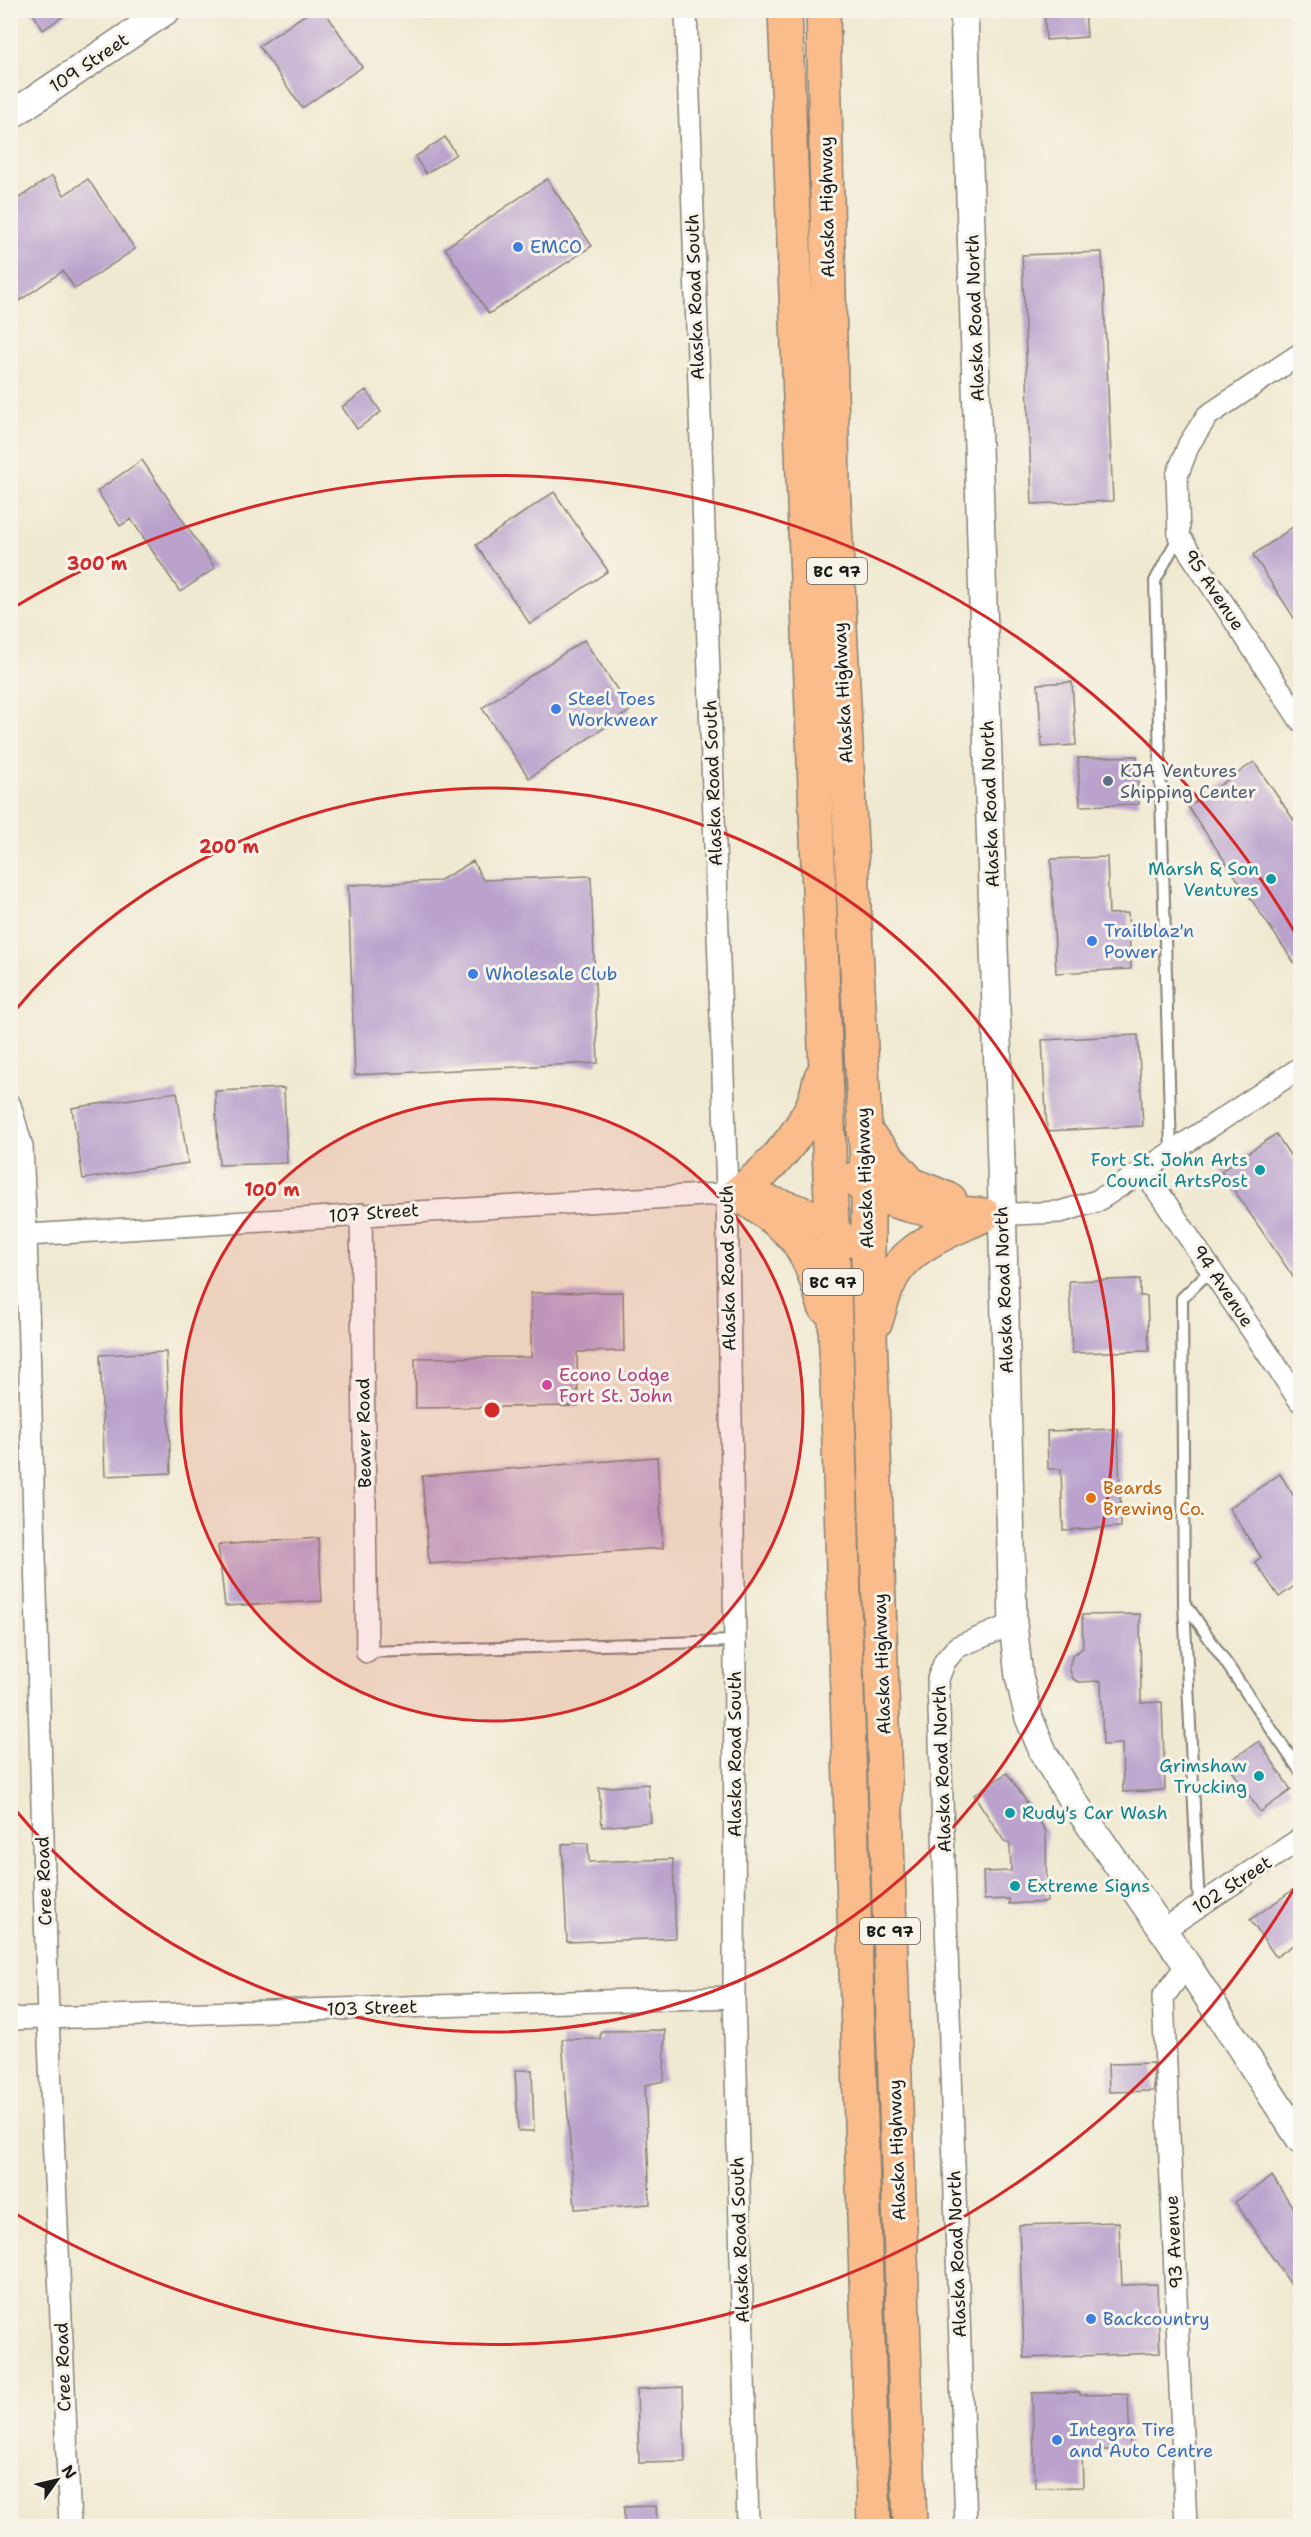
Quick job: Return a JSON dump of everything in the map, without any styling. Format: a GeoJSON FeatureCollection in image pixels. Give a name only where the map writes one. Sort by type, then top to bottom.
{"type":"FeatureCollection","features":[{"type":"Feature","properties":{"kind":"highway","name":"Alaska Highway"},"geometry":{"type":"LineString","coordinates":[[785,10],[832,1227],[874,2526]]}},
{"type":"Feature","properties":{"kind":"highway","name":"Alaska Highway"},"geometry":{"type":"LineString","coordinates":[[823,10],[833,483],[868,1190],[868,1274],[910,2526]]}},
{"type":"Feature","properties":{"kind":"highway"},"geometry":{"type":"LineString","coordinates":[[733,1192],[759,1178],[794,1136],[812,1107],[825,1060]]}},
{"type":"Feature","properties":{"kind":"highway"},"geometry":{"type":"LineString","coordinates":[[864,1131],[911,1184],[993,1214]]}},
{"type":"Feature","properties":{"kind":"highway"},"geometry":{"type":"LineString","coordinates":[[829,1160],[868,1190],[893,1201],[921,1209],[993,1214]]}},
{"type":"Feature","properties":{"kind":"highway"},"geometry":{"type":"LineString","coordinates":[[733,1192],[797,1210],[832,1227],[868,1274]]}},
{"type":"Feature","properties":{"kind":"highway"},"geometry":{"type":"LineString","coordinates":[[733,1192],[775,1221],[799,1242],[813,1269],[835,1337]]}},
{"type":"Feature","properties":{"kind":"highway"},"geometry":{"type":"LineString","coordinates":[[871,1335],[887,1287],[902,1262],[926,1244],[993,1214]]}},
{"type":"Feature","properties":{"kind":"street","name":"109 Street"},"geometry":{"type":"LineString","coordinates":[[10,116],[167,10]]}},
{"type":"Feature","properties":{"kind":"street","name":"Alaska Road South"},"geometry":{"type":"LineString","coordinates":[[687,10],[733,1192],[734,1997],[748,2526]]}},
{"type":"Feature","properties":{"kind":"street","name":"Alaska Road North"},"geometry":{"type":"LineString","coordinates":[[964,10],[993,1214],[1013,1624],[957,1647],[945,1661],[938,1679],[966,2526]]}},
{"type":"Feature","properties":{"kind":"street","name":"95 Avenue"},"geometry":{"type":"LineString","coordinates":[[1300,354],[1207,416],[1189,444],[1177,476],[1179,537],[1300,720]]}},
{"type":"Feature","properties":{"kind":"street"},"geometry":{"type":"LineString","coordinates":[[993,1214],[1060,1212],[1082,1207],[1112,1192],[1300,1068]]}},
{"type":"Feature","properties":{"kind":"street","name":"Cree Road"},"geometry":{"type":"LineString","coordinates":[[10,1106],[22,1147],[18,1235],[70,2526]]}},
{"type":"Feature","properties":{"kind":"street","name":"94 Avenue"},"geometry":{"type":"LineString","coordinates":[[1144,1171],[1300,1401]]}},
{"type":"Feature","properties":{"kind":"street","name":"107 Street"},"geometry":{"type":"LineString","coordinates":[[18,1235],[733,1192]]}},
{"type":"Feature","properties":{"kind":"street","name":"Beaver Road"},"geometry":{"type":"LineString","coordinates":[[361,1214],[367,1652]]}},
{"type":"Feature","properties":{"kind":"street"},"geometry":{"type":"LineString","coordinates":[[1013,1624],[1029,1718],[1044,1754],[1069,1795],[1187,1965],[1300,2139]]}},
{"type":"Feature","properties":{"kind":"street","name":"102 Street"},"geometry":{"type":"LineString","coordinates":[[1162,1930],[1300,1839]]}},
{"type":"Feature","properties":{"kind":"street","name":"93 Avenue"},"geometry":{"type":"LineString","coordinates":[[1186,2526],[1163,1997],[1187,1965]]}},
{"type":"Feature","properties":{"kind":"street","name":"103 Street"},"geometry":{"type":"LineString","coordinates":[[10,2019],[734,1997]]}},
{"type":"Feature","properties":{"kind":"lane"},"geometry":{"type":"LineString","coordinates":[[1171,1154],[1155,581],[1179,537]]}},
{"type":"Feature","properties":{"kind":"lane"},"geometry":{"type":"LineString","coordinates":[[1199,1906],[1184,1603],[1182,1298],[1211,1270]]}},
{"type":"Feature","properties":{"kind":"lane"},"geometry":{"type":"LineString","coordinates":[[1184,1603],[1300,1771]]}},
{"type":"Feature","properties":{"kind":"lane"},"geometry":{"type":"LineString","coordinates":[[367,1652],[735,1641]]}},
{"type":"Feature","properties":{"kind":"building"},"geometry":{"type":"Polygon","coordinates":[[[31,10],[72,10],[43,30],[31,10]]]}},
{"type":"Feature","properties":{"kind":"building"},"geometry":{"type":"Polygon","coordinates":[[[312,10],[324,10],[362,67],[302,108],[259,46],[312,10]]]}},
{"type":"Feature","properties":{"kind":"building"},"geometry":{"type":"Polygon","coordinates":[[[1044,10],[1085,10],[1087,37],[1046,40],[1044,10]]]}},
{"type":"Feature","properties":{"kind":"building"},"geometry":{"type":"Polygon","coordinates":[[[445,137],[456,154],[426,174],[415,157],[445,137]]]}},
{"type":"Feature","properties":{"kind":"building"},"geometry":{"type":"Polygon","coordinates":[[[52,176],[64,195],[88,179],[135,249],[75,289],[63,271],[10,307],[10,204],[52,176]]]}},
{"type":"Feature","properties":{"kind":"building","name":"EMCO"},"geometry":{"type":"Polygon","coordinates":[[[547,179],[592,246],[489,314],[445,248],[547,179]]]}},
{"type":"Feature","properties":{"kind":"building"},"geometry":{"type":"Polygon","coordinates":[[[1102,252],[1113,501],[1032,504],[1022,255],[1102,252]]]}},
{"type":"Feature","properties":{"kind":"building"},"geometry":{"type":"Polygon","coordinates":[[[366,390],[381,412],[357,429],[342,407],[366,390]]]}},
{"type":"Feature","properties":{"kind":"building"},"geometry":{"type":"Polygon","coordinates":[[[142,460],[215,568],[180,592],[131,519],[120,526],[97,491],[142,460]]]}},
{"type":"Feature","properties":{"kind":"building"},"geometry":{"type":"Polygon","coordinates":[[[554,492],[608,571],[530,624],[476,545],[554,492]]]}},
{"type":"Feature","properties":{"kind":"building"},"geometry":{"type":"Polygon","coordinates":[[[1300,522],[1300,627],[1253,555],[1300,522]]]}},
{"type":"Feature","properties":{"kind":"building","name":"Steel Toes Workwear"},"geometry":{"type":"Polygon","coordinates":[[[584,640],[631,710],[529,778],[482,708],[584,640]]]}},
{"type":"Feature","properties":{"kind":"building"},"geometry":{"type":"Polygon","coordinates":[[[1072,682],[1076,745],[1042,747],[1038,684],[1072,682]]]}},
{"type":"Feature","properties":{"kind":"building","name":"KJA Ventures Shipping Center"},"geometry":{"type":"Polygon","coordinates":[[[1137,756],[1139,804],[1080,806],[1078,758],[1137,756]]]}},
{"type":"Feature","properties":{"kind":"building"},"geometry":{"type":"Polygon","coordinates":[[[1254,762],[1300,829],[1300,971],[1188,807],[1254,762]]]}},
{"type":"Feature","properties":{"kind":"building","name":"Trailblaz'n Power"},"geometry":{"type":"Polygon","coordinates":[[[1107,857],[1109,914],[1128,913],[1131,969],[1056,973],[1051,859],[1107,857]]]}},
{"type":"Feature","properties":{"kind":"building","name":"Wholesale Club"},"geometry":{"type":"Polygon","coordinates":[[[473,861],[483,880],[591,876],[598,1063],[355,1075],[348,885],[439,881],[473,861]]]}},
{"type":"Feature","properties":{"kind":"building"},"geometry":{"type":"Polygon","coordinates":[[[1138,1035],[1143,1126],[1047,1131],[1042,1040],[1138,1035]]]}},
{"type":"Feature","properties":{"kind":"building"},"geometry":{"type":"Polygon","coordinates":[[[284,1088],[287,1163],[219,1165],[215,1091],[284,1088]]]}},
{"type":"Feature","properties":{"kind":"building"},"geometry":{"type":"Polygon","coordinates":[[[177,1092],[188,1163],[83,1179],[72,1108],[177,1092]]]}},
{"type":"Feature","properties":{"kind":"building"},"geometry":{"type":"Polygon","coordinates":[[[1276,1134],[1300,1170],[1300,1287],[1221,1171],[1276,1134]]]}},
{"type":"Feature","properties":{"kind":"building"},"geometry":{"type":"Polygon","coordinates":[[[1140,1279],[1140,1296],[1147,1296],[1149,1351],[1072,1353],[1069,1281],[1140,1279]]]}},
{"type":"Feature","properties":{"kind":"building"},"geometry":{"type":"Polygon","coordinates":[[[623,1292],[624,1351],[577,1352],[578,1406],[416,1408],[415,1358],[531,1357],[531,1293],[623,1292]]]}},
{"type":"Feature","properties":{"kind":"building"},"geometry":{"type":"Polygon","coordinates":[[[166,1352],[171,1473],[105,1476],[100,1355],[166,1352]]]}},
{"type":"Feature","properties":{"kind":"building"},"geometry":{"type":"Polygon","coordinates":[[[1118,1429],[1121,1527],[1063,1530],[1061,1469],[1048,1469],[1047,1431],[1118,1429]]]}},
{"type":"Feature","properties":{"kind":"building"},"geometry":{"type":"Polygon","coordinates":[[[657,1457],[663,1548],[429,1564],[422,1476],[657,1457]]]}},
{"type":"Feature","properties":{"kind":"building"},"geometry":{"type":"Polygon","coordinates":[[[1280,1474],[1300,1506],[1300,1582],[1279,1597],[1255,1562],[1261,1557],[1229,1508],[1280,1474]]]}},
{"type":"Feature","properties":{"kind":"building"},"geometry":{"type":"Polygon","coordinates":[[[318,1538],[322,1601],[225,1606],[218,1545],[318,1538]]]}},
{"type":"Feature","properties":{"kind":"building"},"geometry":{"type":"Polygon","coordinates":[[[1140,1614],[1141,1703],[1162,1702],[1165,1790],[1123,1792],[1122,1744],[1103,1745],[1101,1681],[1079,1682],[1073,1679],[1069,1668],[1072,1656],[1083,1648],[1082,1615],[1140,1614]]]}},
{"type":"Feature","properties":{"kind":"building","name":"Grimshaw Trucking"},"geometry":{"type":"Polygon","coordinates":[[[1259,1741],[1291,1790],[1260,1812],[1227,1763],[1259,1741]]]}},
{"type":"Feature","properties":{"kind":"building"},"geometry":{"type":"Polygon","coordinates":[[[1007,1773],[1046,1831],[1047,1902],[1009,1904],[1009,1899],[984,1900],[983,1872],[1011,1871],[1010,1844],[1004,1841],[974,1795],[1007,1773]]]}},
{"type":"Feature","properties":{"kind":"building"},"geometry":{"type":"Polygon","coordinates":[[[648,1784],[651,1822],[602,1827],[599,1788],[648,1784]]]}},
{"type":"Feature","properties":{"kind":"building"},"geometry":{"type":"Polygon","coordinates":[[[588,1843],[589,1862],[673,1859],[676,1938],[567,1942],[562,1844],[588,1843]]]}},
{"type":"Feature","properties":{"kind":"building"},"geometry":{"type":"Polygon","coordinates":[[[1300,1885],[1300,1940],[1276,1957],[1250,1920],[1300,1885]]]}},
{"type":"Feature","properties":{"kind":"building"},"geometry":{"type":"Polygon","coordinates":[[[665,2030],[664,2081],[645,2085],[650,2204],[575,2209],[562,2039],[600,2039],[601,2031],[665,2030]]]}},
{"type":"Feature","properties":{"kind":"building"},"geometry":{"type":"Polygon","coordinates":[[[1153,2063],[1154,2091],[1109,2092],[1108,2064],[1153,2063]]]}},
{"type":"Feature","properties":{"kind":"building"},"geometry":{"type":"Polygon","coordinates":[[[515,2070],[532,2070],[534,2131],[518,2131],[515,2070]]]}},
{"type":"Feature","properties":{"kind":"building"},"geometry":{"type":"Polygon","coordinates":[[[1272,2176],[1300,2218],[1300,2298],[1235,2202],[1272,2176]]]}},
{"type":"Feature","properties":{"kind":"building","name":"Backcountry"},"geometry":{"type":"Polygon","coordinates":[[[1119,2222],[1122,2285],[1157,2284],[1160,2353],[1024,2358],[1019,2225],[1119,2222]]]}},
{"type":"Feature","properties":{"kind":"building"},"geometry":{"type":"Polygon","coordinates":[[[683,2387],[685,2462],[639,2463],[637,2389],[683,2387]]]}},
{"type":"Feature","properties":{"kind":"building","name":"Integra Tire and Auto Centre"},"geometry":{"type":"Polygon","coordinates":[[[1080,2392],[1080,2395],[1128,2394],[1130,2449],[1082,2451],[1083,2487],[1035,2488],[1032,2393],[1080,2392]]]}},
{"type":"Feature","properties":{"kind":"building"},"geometry":{"type":"Polygon","coordinates":[[[656,2506],[657,2526],[624,2526],[624,2507],[656,2506]]]}},
{"type":"Feature","properties":{"kind":"place","name":"EMCO"},"geometry":{"type":"Point","coordinates":[518,247]}},
{"type":"Feature","properties":{"kind":"place","name":"Steel Toes Workwear"},"geometry":{"type":"Point","coordinates":[556,709]}},
{"type":"Feature","properties":{"kind":"place","name":"KJA Ventures Shipping Center"},"geometry":{"type":"Point","coordinates":[1108,781]}},
{"type":"Feature","properties":{"kind":"place","name":"Marsh & Son Ventures"},"geometry":{"type":"Point","coordinates":[1271,879]}},
{"type":"Feature","properties":{"kind":"place","name":"Trailblaz'n Power"},"geometry":{"type":"Point","coordinates":[1092,941]}},
{"type":"Feature","properties":{"kind":"place","name":"Wholesale Club"},"geometry":{"type":"Point","coordinates":[473,974]}},
{"type":"Feature","properties":{"kind":"place","name":"Fort St. John Arts Council ArtsPost"},"geometry":{"type":"Point","coordinates":[1260,1170]}},
{"type":"Feature","properties":{"kind":"place","name":"Econo Lodge Fort St. John"},"geometry":{"type":"Point","coordinates":[547,1385]}},
{"type":"Feature","properties":{"kind":"place","name":"Beards Brewing Co."},"geometry":{"type":"Point","coordinates":[1091,1498]}},
{"type":"Feature","properties":{"kind":"place","name":"Grimshaw Trucking"},"geometry":{"type":"Point","coordinates":[1259,1776]}},
{"type":"Feature","properties":{"kind":"place","name":"Rudy's Car Wash"},"geometry":{"type":"Point","coordinates":[1010,1813]}},
{"type":"Feature","properties":{"kind":"place","name":"Extreme Signs"},"geometry":{"type":"Point","coordinates":[1015,1886]}},
{"type":"Feature","properties":{"kind":"place","name":"Backcountry"},"geometry":{"type":"Point","coordinates":[1091,2319]}},
{"type":"Feature","properties":{"kind":"place","name":"Integra Tire and Auto Centre"},"geometry":{"type":"Point","coordinates":[1057,2440]}}]}
